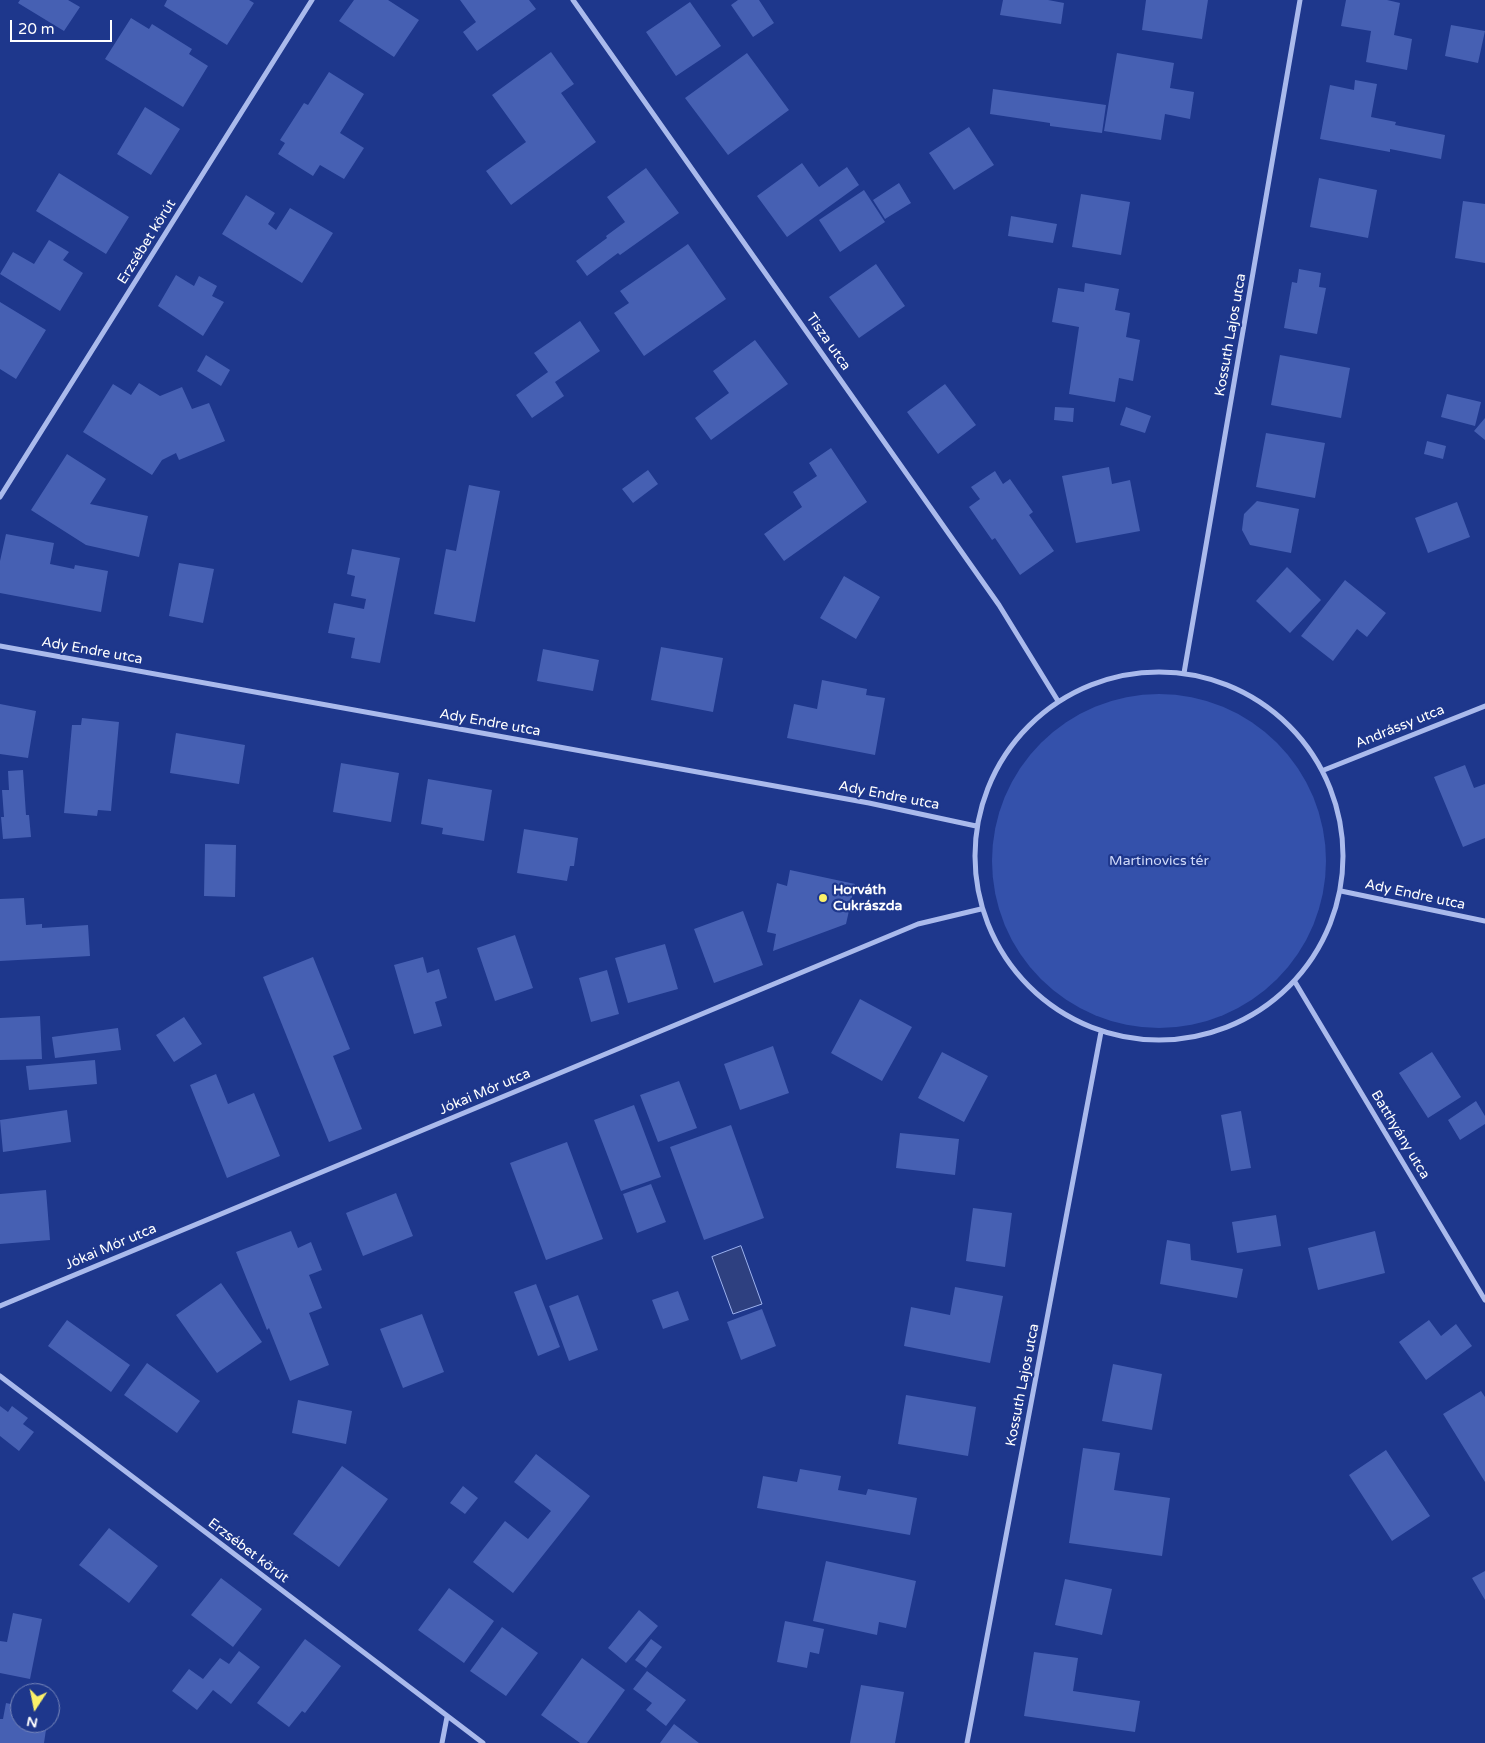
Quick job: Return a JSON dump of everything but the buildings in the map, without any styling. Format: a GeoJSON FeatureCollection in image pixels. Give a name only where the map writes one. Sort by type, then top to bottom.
{"type":"FeatureCollection","features":[{"type":"Feature","properties":{"kind":"street","name":"Erzsébet körút"},"geometry":{"type":"LineString","coordinates":[[0,497],[312,0]]}},
{"type":"Feature","properties":{"kind":"street","name":"Tisza utca"},"geometry":{"type":"LineString","coordinates":[[573,0],[999,605],[1058,701]]}},
{"type":"Feature","properties":{"kind":"street","name":"Kossuth Lajos utca"},"geometry":{"type":"LineString","coordinates":[[1184,673],[1300,0]]}},
{"type":"Feature","properties":{"kind":"street","name":"Ady Endre utca"},"geometry":{"type":"LineString","coordinates":[[0,646],[870,803],[976,826]]}},
{"type":"Feature","properties":{"kind":"street"},"geometry":{"type":"LineString","coordinates":[[1151,671],[1184,673],[1240,690],[1288,723],[1324,770],[1339,812],[1345,856],[1341,891],[1325,940],[1295,982],[1255,1016],[1206,1036],[1153,1042],[1101,1032],[1048,1005],[1007,963],[981,909],[974,865],[976,826],[991,777],[1014,741],[1019,734],[1058,701],[1102,680],[1151,671]]}},
{"type":"Feature","properties":{"kind":"street","name":"Andrássy utca"},"geometry":{"type":"LineString","coordinates":[[1324,770],[1485,706]]}},
{"type":"Feature","properties":{"kind":"street","name":"Ady Endre utca"},"geometry":{"type":"LineString","coordinates":[[1341,891],[1485,921]]}},
{"type":"Feature","properties":{"kind":"street","name":"Jókai Mór utca"},"geometry":{"type":"LineString","coordinates":[[0,1306],[918,924],[981,909]]}},
{"type":"Feature","properties":{"kind":"street","name":"Batthyány utca"},"geometry":{"type":"LineString","coordinates":[[1295,982],[1485,1300]]}},
{"type":"Feature","properties":{"kind":"street","name":"Kossuth Lajos utca"},"geometry":{"type":"LineString","coordinates":[[967,1743],[1101,1032]]}},
{"type":"Feature","properties":{"kind":"street","name":"Erzsébet körút"},"geometry":{"type":"LineString","coordinates":[[0,1376],[483,1743]]}},
{"type":"Feature","properties":{"kind":"street"},"geometry":{"type":"LineString","coordinates":[[442,1743],[447,1717]]}},
{"type":"Feature","properties":{"kind":"green space","name":"Martinovics tér"},"geometry":{"type":"Polygon","coordinates":[[[1159,694],[1192,697],[1223,707],[1252,722],[1277,743],[1298,768],[1313,797],[1323,828],[1326,861],[1323,894],[1313,925],[1298,954],[1277,979],[1252,1000],[1223,1015],[1192,1025],[1159,1028],[1126,1025],[1095,1015],[1066,1000],[1041,979],[1020,954],[1005,925],[995,894],[992,861],[995,828],[1005,797],[1020,768],[1041,743],[1066,722],[1095,707],[1126,697],[1159,694]]]}},
{"type":"Feature","properties":{"kind":"shaded area"},"geometry":{"type":"Polygon","coordinates":[[[741,1246],[762,1304],[733,1314],[712,1257],[741,1246]]]}},
{"type":"Feature","properties":{"kind":"place","name":"Horváth Cukrászda"},"geometry":{"type":"Point","coordinates":[823,898]}}]}
